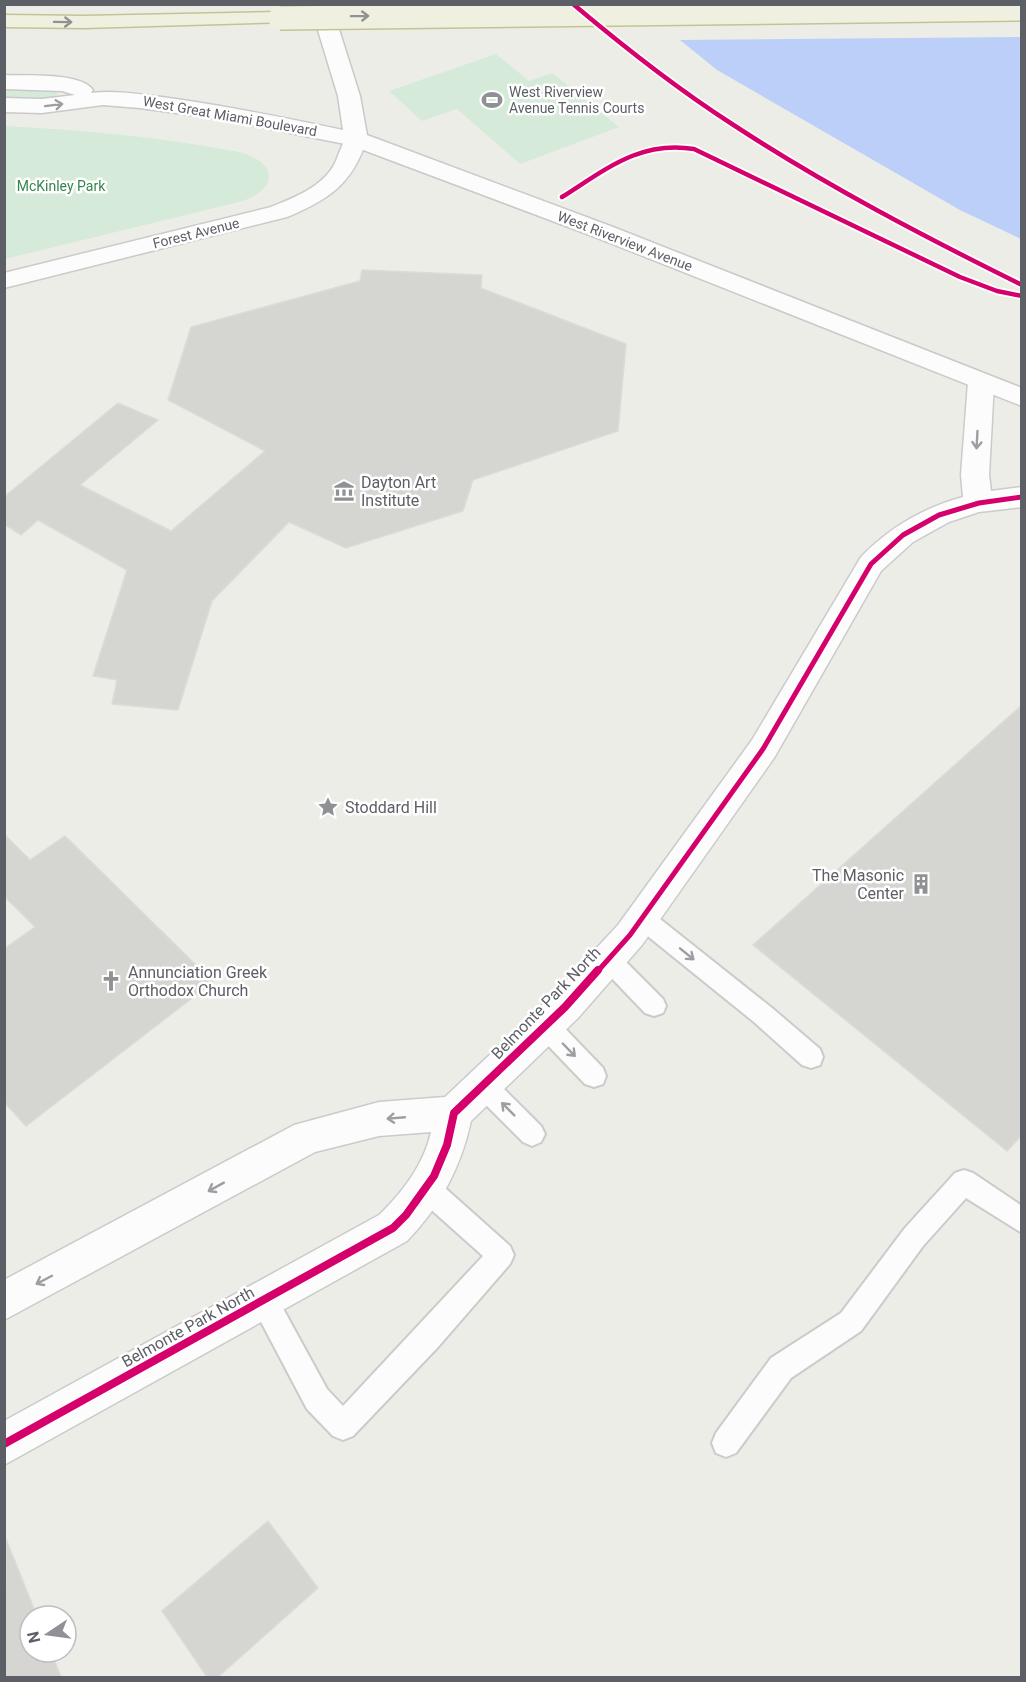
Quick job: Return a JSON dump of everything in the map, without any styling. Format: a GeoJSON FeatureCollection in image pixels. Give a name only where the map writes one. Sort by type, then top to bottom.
{"type":"FeatureCollection","features":[{"type":"Feature","properties":{"kind":"highway"},"geometry":{"type":"LineString","coordinates":[[4,21],[84,22],[1022,9]]}},
{"type":"Feature","properties":{"kind":"street"},"geometry":{"type":"LineString","coordinates":[[320,4],[349,96],[356,139]]}},
{"type":"Feature","properties":{"kind":"street","name":"West Great Miami Boulevard"},"geometry":{"type":"LineString","coordinates":[[4,82],[65,84],[103,98],[220,112],[356,139]]}},
{"type":"Feature","properties":{"kind":"street","name":"West Great Miami Boulevard"},"geometry":{"type":"LineString","coordinates":[[4,105],[42,106],[103,98]]}},
{"type":"Feature","properties":{"kind":"street","name":"Forest Avenue"},"geometry":{"type":"LineString","coordinates":[[4,281],[279,212],[302,203],[336,181],[350,160],[356,139]]}},
{"type":"Feature","properties":{"kind":"street","name":"West Riverview Avenue"},"geometry":{"type":"LineString","coordinates":[[356,139],[604,232],[1022,398]]}},
{"type":"Feature","properties":{"kind":"street"},"geometry":{"type":"LineString","coordinates":[[978,502],[975,475],[981,382]]}},
{"type":"Feature","properties":{"kind":"street","name":"Belmonte Park North"},"geometry":{"type":"LineString","coordinates":[[4,1444],[393,1228],[406,1215],[434,1176],[447,1145],[454,1113],[545,1025],[608,959],[642,918],[763,749],[871,564],[908,530],[942,513],[978,502],[1022,497]]}},
{"type":"Feature","properties":{"kind":"street"},"geometry":{"type":"LineString","coordinates":[[4,1301],[307,1137],[380,1119],[454,1113]]}},
{"type":"Feature","properties":{"kind":"lane"},"geometry":{"type":"LineString","coordinates":[[642,918],[763,1015],[811,1057]]}},
{"type":"Feature","properties":{"kind":"lane"},"geometry":{"type":"LineString","coordinates":[[608,959],[654,1006]]}},
{"type":"Feature","properties":{"kind":"lane"},"geometry":{"type":"LineString","coordinates":[[545,1025],[594,1076]]}},
{"type":"Feature","properties":{"kind":"lane"},"geometry":{"type":"LineString","coordinates":[[483,1085],[532,1134]]}},
{"type":"Feature","properties":{"kind":"lane"},"geometry":{"type":"LineString","coordinates":[[726,1443],[781,1368],[851,1322],[914,1237],[964,1182],[1022,1221]]}},
{"type":"Feature","properties":{"kind":"lane"},"geometry":{"type":"LineString","coordinates":[[264,1301],[317,1399],[343,1426],[428,1337],[501,1255],[426,1188]]}},
{"type":"Feature","properties":{"kind":"green space","name":"West Riverview Avenue Tennis Courts"},"geometry":{"type":"Polygon","coordinates":[[[496,54],[529,81],[552,73],[619,127],[520,164],[457,109],[422,121],[389,91],[496,54]]]}},
{"type":"Feature","properties":{"kind":"green space"},"geometry":{"type":"Polygon","coordinates":[[[5,90],[58,94],[51,99],[5,97],[5,90]]]}},
{"type":"Feature","properties":{"kind":"green space","name":"McKinley Park"},"geometry":{"type":"Polygon","coordinates":[[[5,126],[122,135],[239,152],[260,161],[269,175],[268,182],[263,189],[243,201],[5,259],[5,126]]]}},
{"type":"Feature","properties":{"kind":"water"},"geometry":{"type":"Polygon","coordinates":[[[637,5],[1021,5],[1021,239],[960,210],[717,70],[637,5]]]}},
{"type":"Feature","properties":{"kind":"pier"},"geometry":{"type":"Polygon","coordinates":[[[1021,5],[1021,37],[676,40],[635,7],[1021,5]]]}},
{"type":"Feature","properties":{"kind":"building","name":"Dayton Art Institute"},"geometry":{"type":"Polygon","coordinates":[[[362,270],[482,275],[481,288],[626,344],[618,431],[473,480],[463,511],[346,548],[289,522],[212,601],[178,710],[112,704],[117,680],[93,676],[127,570],[38,520],[21,535],[4,524],[4,497],[118,403],[158,420],[80,485],[171,531],[265,451],[168,400],[191,327],[360,281],[362,270]]]}},
{"type":"Feature","properties":{"kind":"building","name":"The Masonic Center"},"geometry":{"type":"Polygon","coordinates":[[[1022,705],[1022,1135],[1007,1151],[753,945],[1022,705]]]}},
{"type":"Feature","properties":{"kind":"building","name":"Annunciation Greek Orthodox Church"},"geometry":{"type":"Polygon","coordinates":[[[4,834],[30,860],[65,836],[213,982],[26,1126],[4,1102],[4,949],[35,927],[4,896],[4,834]]]}},
{"type":"Feature","properties":{"kind":"building"},"geometry":{"type":"Polygon","coordinates":[[[268,1521],[318,1588],[218,1677],[207,1677],[162,1611],[268,1521]]]}},
{"type":"Feature","properties":{"kind":"building"},"geometry":{"type":"Polygon","coordinates":[[[6,1539],[32,1604],[18,1604],[18,1664],[56,1664],[61,1677],[4,1677],[6,1539]]]}},
{"type":"Feature","properties":{"kind":"cycle path"},"geometry":{"type":"LineString","coordinates":[[573,4],[677,87],[788,160],[903,225],[1022,285]]}},
{"type":"Feature","properties":{"kind":"cycle path"},"geometry":{"type":"LineString","coordinates":[[562,197],[608,168],[641,152],[658,147],[676,146],[694,149],[960,277],[997,291],[1022,296]]}},
{"type":"Feature","properties":{"kind":"cycle path"},"geometry":{"type":"LineString","coordinates":[[4,1444],[393,1228],[406,1215],[434,1176],[447,1145],[454,1113],[565,1007],[630,935],[763,749],[871,564],[903,535],[939,515],[979,503],[1022,497]]}},
{"type":"Feature","properties":{"kind":"place","name":"West Riverview Avenue Tennis Courts"},"geometry":{"type":"Point","coordinates":[492,100]}},
{"type":"Feature","properties":{"kind":"place","name":"Dayton Art Institute"},"geometry":{"type":"Point","coordinates":[344,491]}},
{"type":"Feature","properties":{"kind":"place","name":"Stoddard Hill"},"geometry":{"type":"Point","coordinates":[328,807]}},
{"type":"Feature","properties":{"kind":"place","name":"The Masonic Center"},"geometry":{"type":"Point","coordinates":[921,884]}},
{"type":"Feature","properties":{"kind":"place","name":"Annunciation Greek Orthodox Church"},"geometry":{"type":"Point","coordinates":[111,981]}}]}
